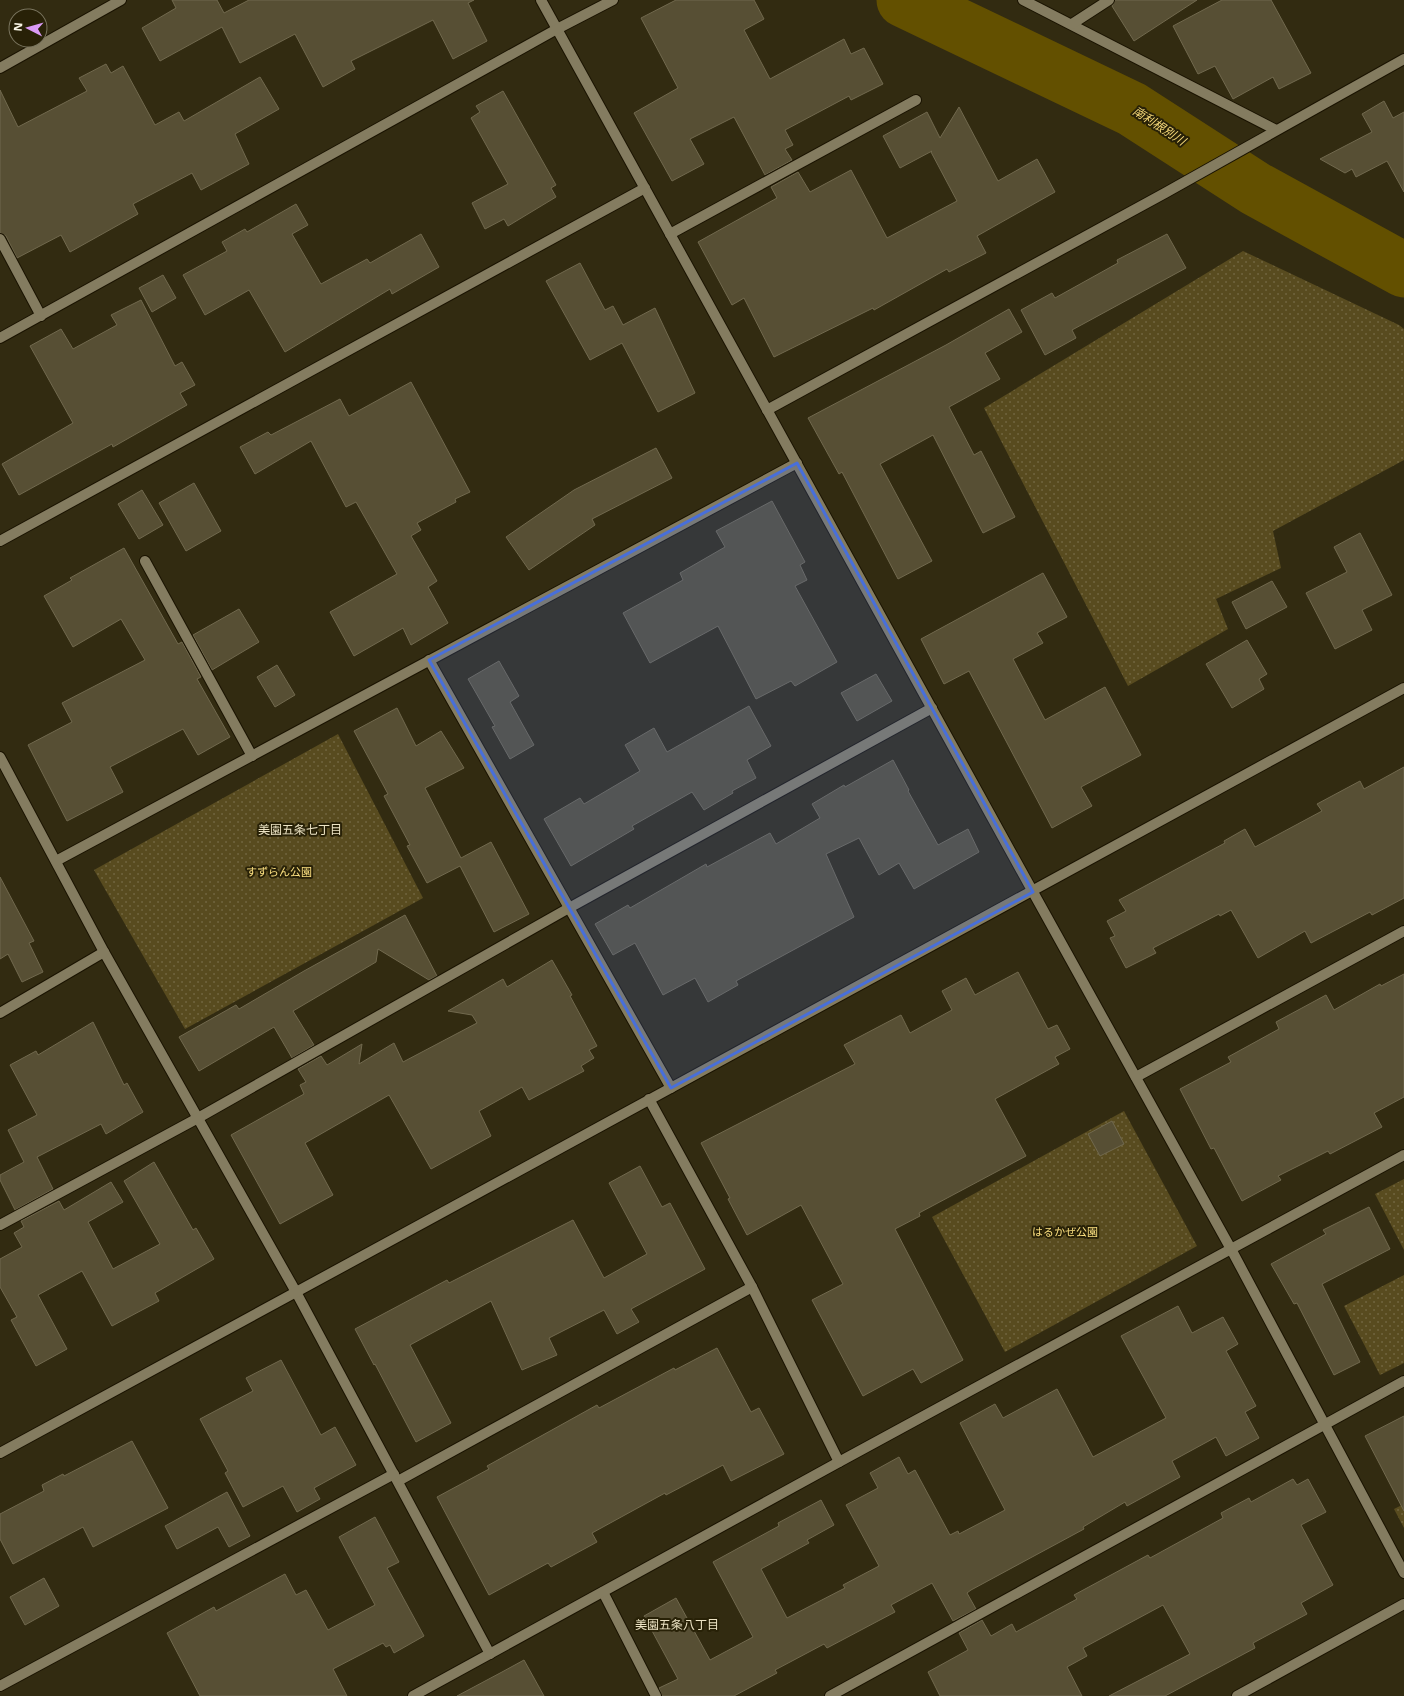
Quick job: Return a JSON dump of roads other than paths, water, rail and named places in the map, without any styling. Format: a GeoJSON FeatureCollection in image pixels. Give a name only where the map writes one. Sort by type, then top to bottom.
{"type":"FeatureCollection","features":[{"type":"Feature","properties":{"kind":"street"},"geometry":{"type":"LineString","coordinates":[[0,68],[121,0]]}},
{"type":"Feature","properties":{"kind":"street"},"geometry":{"type":"LineString","coordinates":[[541,0],[1231,1249],[1404,1573]]}},
{"type":"Feature","properties":{"kind":"street"},"geometry":{"type":"LineString","coordinates":[[0,338],[557,29],[613,0]]}},
{"type":"Feature","properties":{"kind":"street"},"geometry":{"type":"LineString","coordinates":[[1023,0],[1276,130]]}},
{"type":"Feature","properties":{"kind":"street"},"geometry":{"type":"LineString","coordinates":[[1072,24],[1109,0]]}},
{"type":"Feature","properties":{"kind":"street"},"geometry":{"type":"LineString","coordinates":[[767,410],[1260,141],[1276,130],[1404,59]]}},
{"type":"Feature","properties":{"kind":"street"},"geometry":{"type":"LineString","coordinates":[[670,234],[916,100]]}},
{"type":"Feature","properties":{"kind":"street"},"geometry":{"type":"LineString","coordinates":[[0,541],[645,188]]}},
{"type":"Feature","properties":{"kind":"street"},"geometry":{"type":"LineString","coordinates":[[0,239],[41,316]]}},
{"type":"Feature","properties":{"kind":"street"},"geometry":{"type":"LineString","coordinates":[[56,861],[797,463]]}},
{"type":"Feature","properties":{"kind":"street"},"geometry":{"type":"LineString","coordinates":[[145,560],[252,756]]}},
{"type":"Feature","properties":{"kind":"street"},"geometry":{"type":"LineString","coordinates":[[430,660],[568,908],[671,1088]]}},
{"type":"Feature","properties":{"kind":"street"},"geometry":{"type":"LineString","coordinates":[[0,1453],[649,1099],[1033,892],[1404,688]]}},
{"type":"Feature","properties":{"kind":"street"},"geometry":{"type":"LineString","coordinates":[[0,1225],[198,1118],[568,908],[932,708]]}},
{"type":"Feature","properties":{"kind":"street"},"geometry":{"type":"LineString","coordinates":[[0,757],[104,952],[296,1292],[490,1654]]}},
{"type":"Feature","properties":{"kind":"street"},"geometry":{"type":"LineString","coordinates":[[1136,1076],[1404,931]]}},
{"type":"Feature","properties":{"kind":"street"},"geometry":{"type":"LineString","coordinates":[[0,1013],[104,952]]}},
{"type":"Feature","properties":{"kind":"street"},"geometry":{"type":"LineString","coordinates":[[649,1099],[752,1287],[839,1462]]}},
{"type":"Feature","properties":{"kind":"street"},"geometry":{"type":"LineString","coordinates":[[412,1696],[1404,1155]]}},
{"type":"Feature","properties":{"kind":"street"},"geometry":{"type":"LineString","coordinates":[[0,1686],[752,1287]]}},
{"type":"Feature","properties":{"kind":"street"},"geometry":{"type":"LineString","coordinates":[[830,1696],[1404,1381]]}},
{"type":"Feature","properties":{"kind":"street"},"geometry":{"type":"LineString","coordinates":[[603,1592],[656,1696]]}},
{"type":"Feature","properties":{"kind":"street"},"geometry":{"type":"LineString","coordinates":[[1237,1696],[1404,1604]]}},
{"type":"Feature","properties":{"kind":"waterway","name":"南利根別川"},"geometry":{"type":"LineString","coordinates":[[904,0],[1132,109],[1256,189],[1404,270]]}},
{"type":"Feature","properties":{"kind":"district","name":"美園五条七丁目"},"geometry":{"type":"Point","coordinates":[300,830]}},
{"type":"Feature","properties":{"kind":"district","name":"美園五条八丁目"},"geometry":{"type":"Point","coordinates":[677,1625]}},
{"type":"Feature","properties":{"kind":"park label","name":"すずらん公園"},"geometry":{"type":"Point","coordinates":[279,872]}},
{"type":"Feature","properties":{"kind":"park label","name":"はるかぜ公園"},"geometry":{"type":"Point","coordinates":[1065,1232]}}]}
